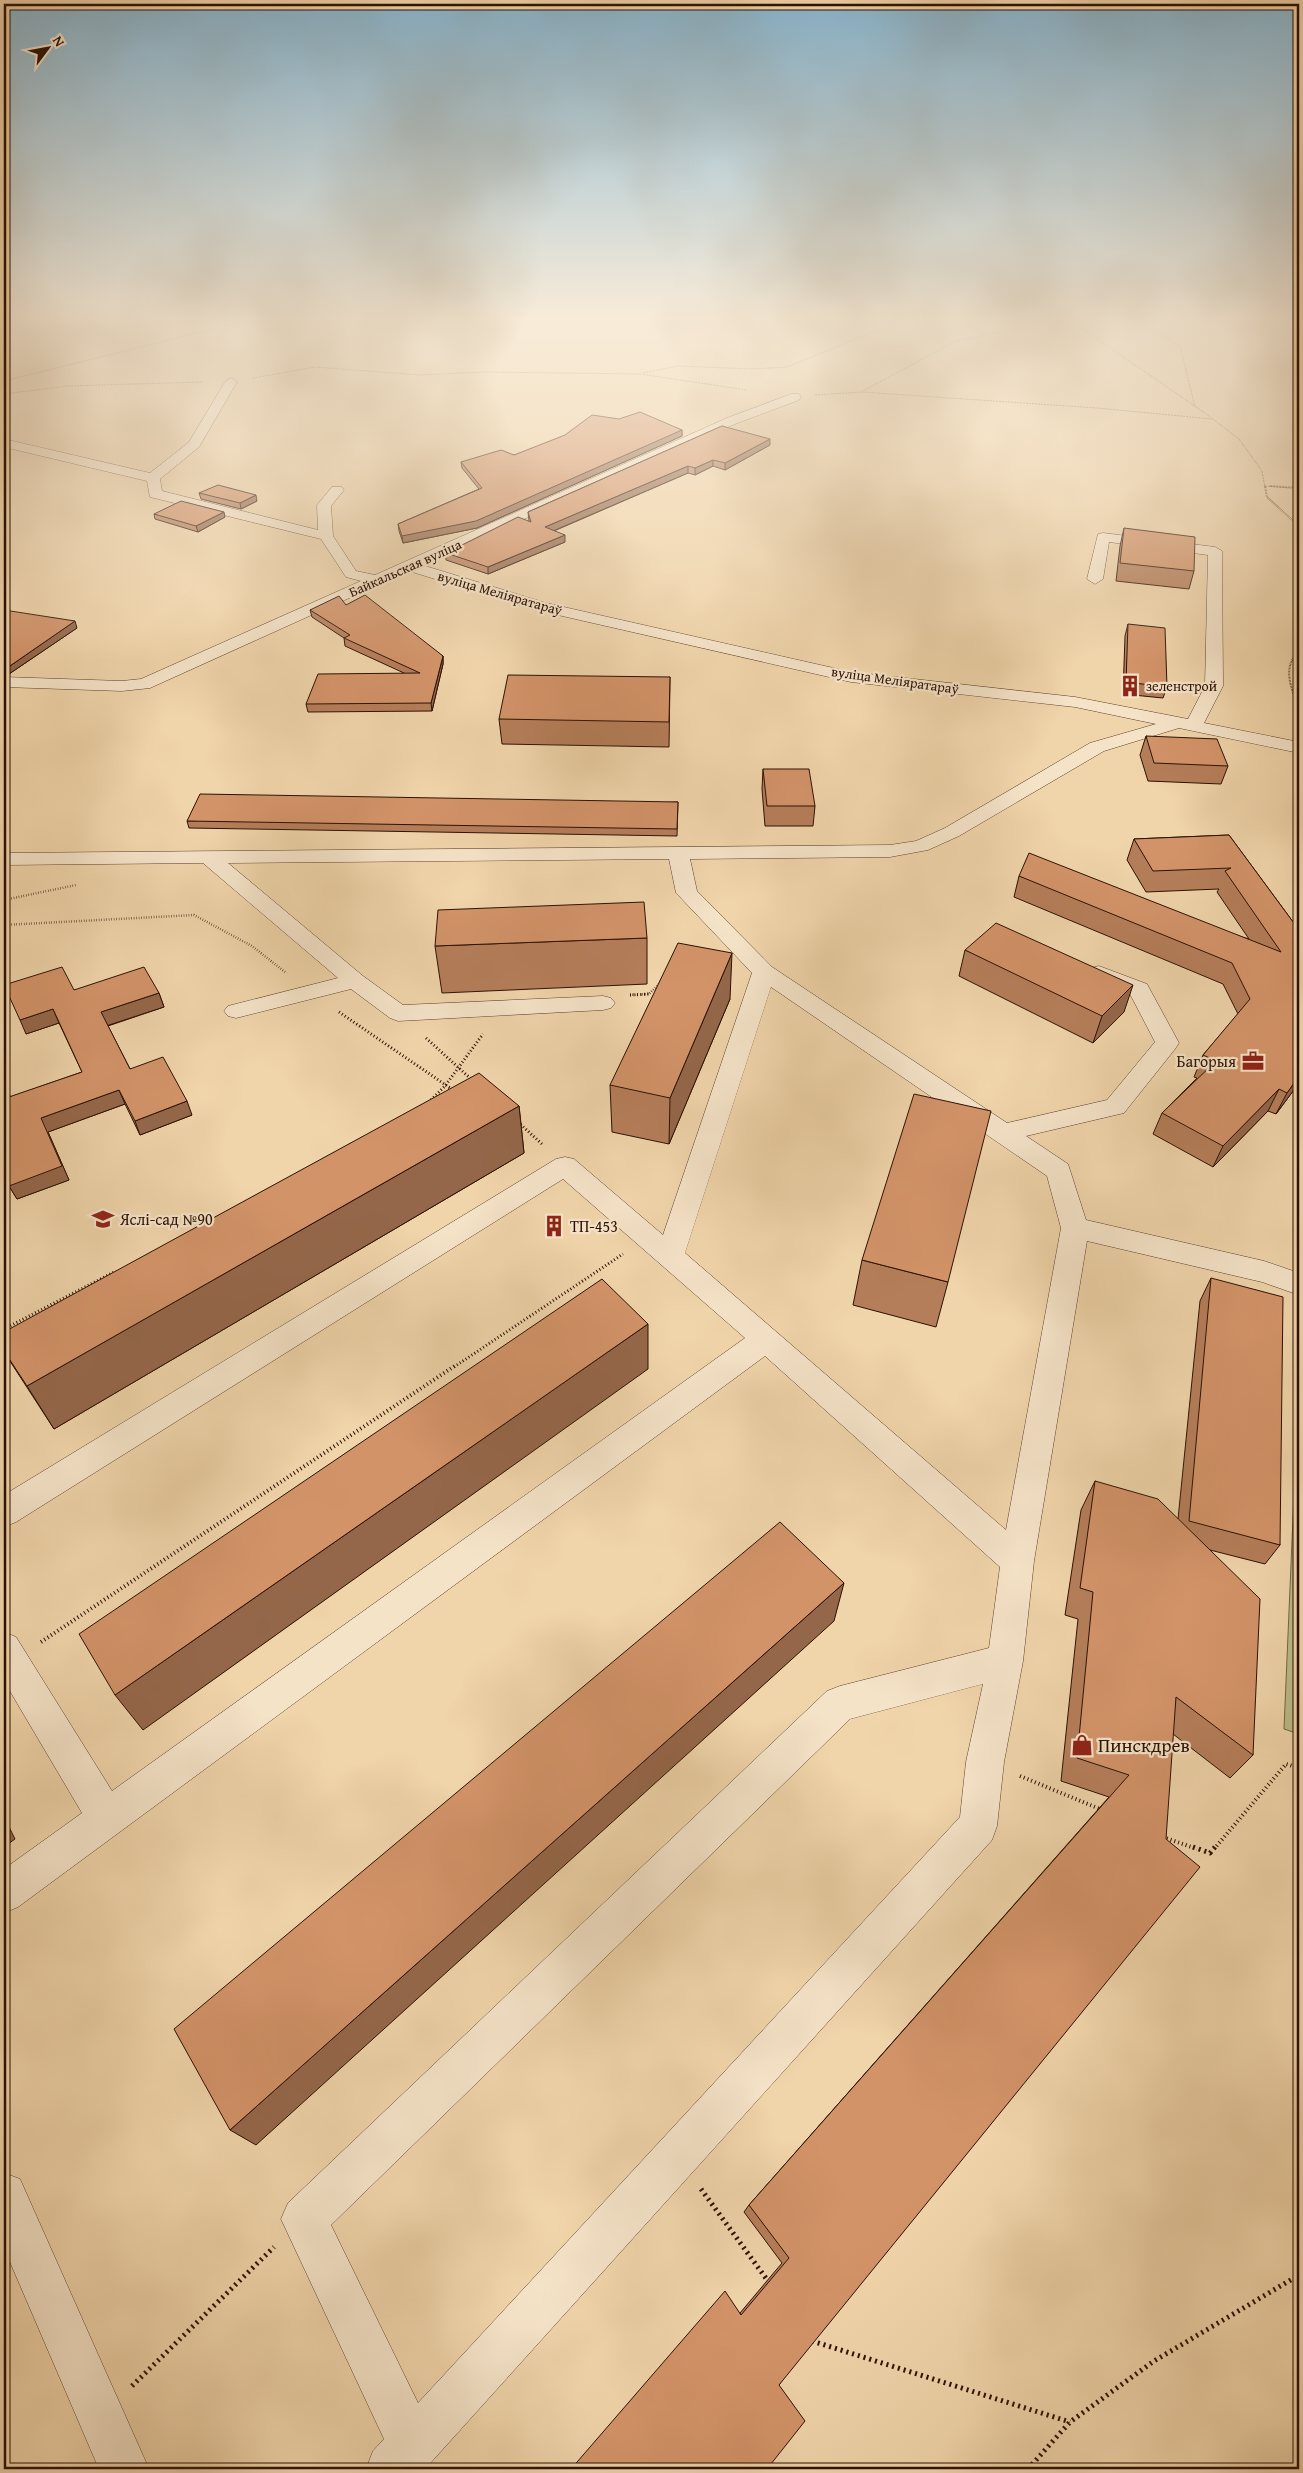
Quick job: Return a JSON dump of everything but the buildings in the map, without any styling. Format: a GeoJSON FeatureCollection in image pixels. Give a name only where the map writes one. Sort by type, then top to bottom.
{"type":"FeatureCollection","features":[{"type":"Feature","properties":{"kind":"street"},"geometry":{"type":"LineString","coordinates":[[153,478],[194,444],[201,432]]}},
{"type":"Feature","properties":{"kind":"street","name":"Байкальская вуліца"},"geometry":{"type":"LineString","coordinates":[[4,682],[122,686],[144,684],[706,432]]}},
{"type":"Feature","properties":{"kind":"street"},"geometry":{"type":"LineString","coordinates":[[4,443],[153,478]]}},
{"type":"Feature","properties":{"kind":"street"},"geometry":{"type":"LineString","coordinates":[[153,478],[155,494],[326,536]]}},
{"type":"Feature","properties":{"kind":"street"},"geometry":{"type":"LineString","coordinates":[[338,490],[324,505],[326,536],[351,574],[376,580]]}},
{"type":"Feature","properties":{"kind":"street"},"geometry":{"type":"LineString","coordinates":[[4,858],[890,851],[921,846],[952,832],[1097,747],[1185,724],[1214,686],[1215,551],[1103,537],[1095,579]]}},
{"type":"Feature","properties":{"kind":"street","name":"вуліца Меліяратараў"},"geometry":{"type":"LineString","coordinates":[[409,566],[542,607],[851,677],[1075,702],[1299,747]]}},
{"type":"Feature","properties":{"kind":"street"},"geometry":{"type":"LineString","coordinates":[[678,852],[686,893],[764,972],[1058,1171],[1075,1228],[1017,1561],[1005,1661],[985,1762],[978,1826],[402,2457],[304,2219],[840,1704],[1005,1661]]}},
{"type":"Feature","properties":{"kind":"street"},"geometry":{"type":"LineString","coordinates":[[208,857],[355,981],[398,1013],[603,1003]]}},
{"type":"Feature","properties":{"kind":"street"},"geometry":{"type":"LineString","coordinates":[[1003,1133],[1115,1107],[1167,1043],[1138,989],[1078,964]]}},
{"type":"Feature","properties":{"kind":"street"},"geometry":{"type":"LineString","coordinates":[[670,1256],[764,972]]}},
{"type":"Feature","properties":{"kind":"street"},"geometry":{"type":"LineString","coordinates":[[236,1011],[355,981]]}},
{"type":"Feature","properties":{"kind":"street"},"geometry":{"type":"LineString","coordinates":[[4,1512],[566,1166],[766,1339],[1017,1561]]}},
{"type":"Feature","properties":{"kind":"street"},"geometry":{"type":"LineString","coordinates":[[1075,1228],[1264,1272],[1299,1284]]}},
{"type":"Feature","properties":{"kind":"street"},"geometry":{"type":"LineString","coordinates":[[4,1893],[766,1339]]}},
{"type":"Feature","properties":{"kind":"street"},"geometry":{"type":"LineString","coordinates":[[8,1656],[107,1818]]}},
{"type":"Feature","properties":{"kind":"street"},"geometry":{"type":"LineString","coordinates":[[4,2195],[124,2469]]}},
{"type":"Feature","properties":{"kind":"path"},"geometry":{"type":"LineString","coordinates":[[1229,432],[1238,439],[1262,470],[1267,497],[1299,526]]}},
{"type":"Feature","properties":{"kind":"path"},"geometry":{"type":"LineString","coordinates":[[1265,486],[1299,488]]}},
{"type":"Feature","properties":{"kind":"path"},"geometry":{"type":"LineString","coordinates":[[1299,651],[1292,656],[1287,673],[1299,716]]}},
{"type":"Feature","properties":{"kind":"path"},"geometry":{"type":"LineString","coordinates":[[603,1003],[621,996],[649,994],[663,980]]}},
{"type":"Feature","properties":{"kind":"path"},"geometry":{"type":"LineString","coordinates":[[426,1104],[445,1086],[502,1008]]}},
{"type":"Feature","properties":{"kind":"path"},"geometry":{"type":"LineString","coordinates":[[398,1013],[472,1081]]}},
{"type":"Feature","properties":{"kind":"path"},"geometry":{"type":"LineString","coordinates":[[516,1121],[566,1166]]}},
{"type":"Feature","properties":{"kind":"path"},"geometry":{"type":"LineString","coordinates":[[8,1656],[648,1237]]}},
{"type":"Feature","properties":{"kind":"path"},"geometry":{"type":"LineString","coordinates":[[4,1330],[117,1270]]}},
{"type":"Feature","properties":{"kind":"path"},"geometry":{"type":"LineString","coordinates":[[985,1762],[1100,1809]]}},
{"type":"Feature","properties":{"kind":"path"},"geometry":{"type":"LineString","coordinates":[[1157,1834],[1210,1853],[1286,1764],[1299,1768]]}},
{"type":"Feature","properties":{"kind":"path"},"geometry":{"type":"LineString","coordinates":[[677,2156],[768,2281]]}},
{"type":"Feature","properties":{"kind":"path"},"geometry":{"type":"LineString","coordinates":[[101,2416],[304,2219]]}},
{"type":"Feature","properties":{"kind":"path"},"geometry":{"type":"LineString","coordinates":[[1028,2469],[1070,2422],[1154,2361],[1299,2276]]}},
{"type":"Feature","properties":{"kind":"path"},"geometry":{"type":"LineString","coordinates":[[809,2340],[1070,2422]]}},
{"type":"Feature","properties":{"kind":"green space"},"geometry":{"type":"Polygon","coordinates":[[[1299,1376],[1299,1734],[1284,1729],[1299,1376]]]}},
{"type":"Feature","properties":{"kind":"place","name":"зеленстрой"},"geometry":{"type":"Point","coordinates":[1130,686]}},
{"type":"Feature","properties":{"kind":"place","name":"Багорыя"},"geometry":{"type":"Point","coordinates":[1253,1061]}},
{"type":"Feature","properties":{"kind":"place","name":"Яслі-сад №90"},"geometry":{"type":"Point","coordinates":[103,1219]}},
{"type":"Feature","properties":{"kind":"place","name":"ТП-453"},"geometry":{"type":"Point","coordinates":[554,1226]}},
{"type":"Feature","properties":{"kind":"place","name":"Пинскдрев"},"geometry":{"type":"Point","coordinates":[1082,1745]}}]}
